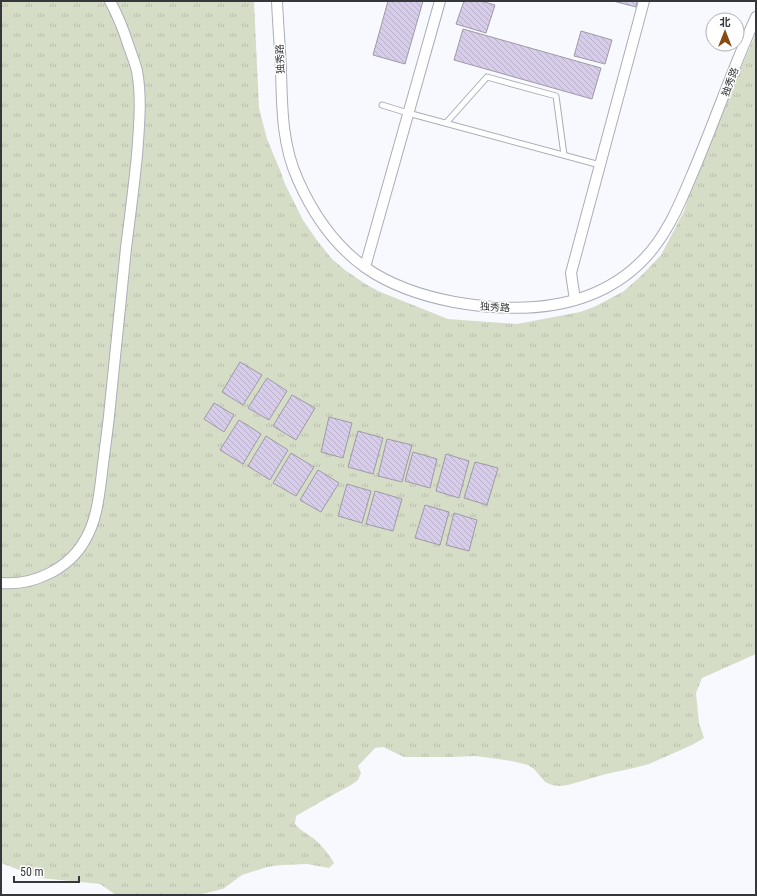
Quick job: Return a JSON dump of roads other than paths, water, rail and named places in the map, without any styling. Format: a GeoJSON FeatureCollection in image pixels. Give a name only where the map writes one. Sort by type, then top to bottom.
{"type":"FeatureCollection","features":[{"type":"Feature","properties":{"kind":"street"},"geometry":{"type":"LineString","coordinates":[[1,583],[19,583],[40,578],[54,571],[66,562],[74,555],[85,540],[90,530],[97,507],[113,382],[137,155],[139,116],[139,85],[136,70],[123,29],[110,1]]}},
{"type":"Feature","properties":{"kind":"street","name":"独秀路"},"geometry":{"type":"LineString","coordinates":[[277,1],[282,113],[287,148],[297,179],[321,222],[343,248],[364,267],[401,287],[430,296],[471,305],[500,308],[524,308],[554,305],[575,300],[601,290],[617,281],[628,274],[647,255],[664,233],[677,209],[696,167],[756,17]]}},
{"type":"Feature","properties":{"kind":"street"},"geometry":{"type":"LineString","coordinates":[[364,267],[440,1]]}},
{"type":"Feature","properties":{"kind":"street"},"geometry":{"type":"LineString","coordinates":[[575,300],[571,273],[644,1]]}},
{"type":"Feature","properties":{"kind":"lane"},"geometry":{"type":"LineString","coordinates":[[446,123],[487,77],[556,96],[564,156]]}},
{"type":"Feature","properties":{"kind":"lane"},"geometry":{"type":"LineString","coordinates":[[382,104],[408,113],[600,165]]}}]}
